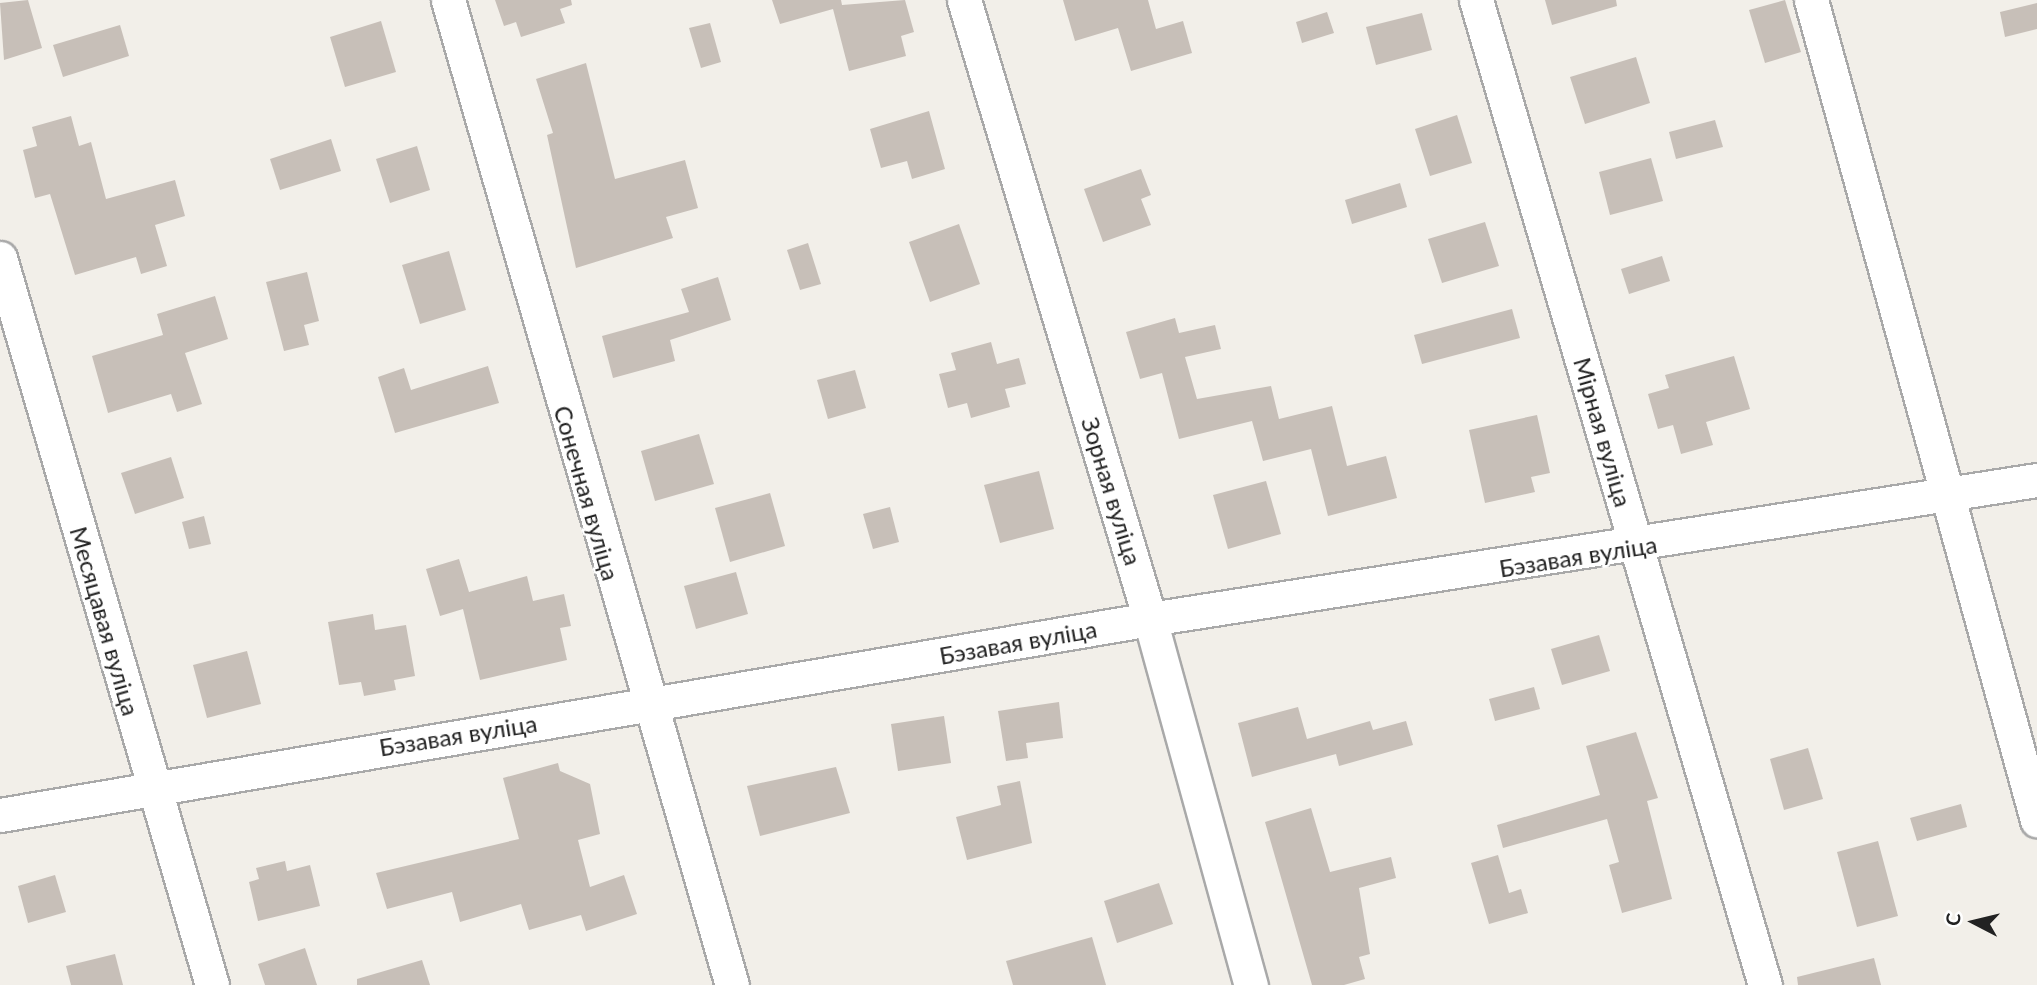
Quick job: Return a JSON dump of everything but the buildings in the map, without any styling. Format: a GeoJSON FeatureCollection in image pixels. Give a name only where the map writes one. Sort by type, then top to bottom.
{"type":"FeatureCollection","features":[{"type":"Feature","properties":{"kind":"street","name":"Сонечная вуліца"},"geometry":{"type":"LineString","coordinates":[[448,0],[646,704],[732,985]]}},
{"type":"Feature","properties":{"kind":"street","name":"Зорная вуліца"},"geometry":{"type":"LineString","coordinates":[[964,0],[1150,619],[1251,985]]}},
{"type":"Feature","properties":{"kind":"street","name":"Мірная вуліца"},"geometry":{"type":"LineString","coordinates":[[1476,0],[1765,985]]}},
{"type":"Feature","properties":{"kind":"street"},"geometry":{"type":"LineString","coordinates":[[1811,0],[1944,496],[2037,820]]}},
{"type":"Feature","properties":{"kind":"street","name":"Месяцавая вуліца"},"geometry":{"type":"LineString","coordinates":[[0,258],[212,985]]}},
{"type":"Feature","properties":{"kind":"street","name":"Бэзавая вуліца"},"geometry":{"type":"LineString","coordinates":[[0,815],[153,786],[1150,619],[1637,547],[2037,480]]}}]}
